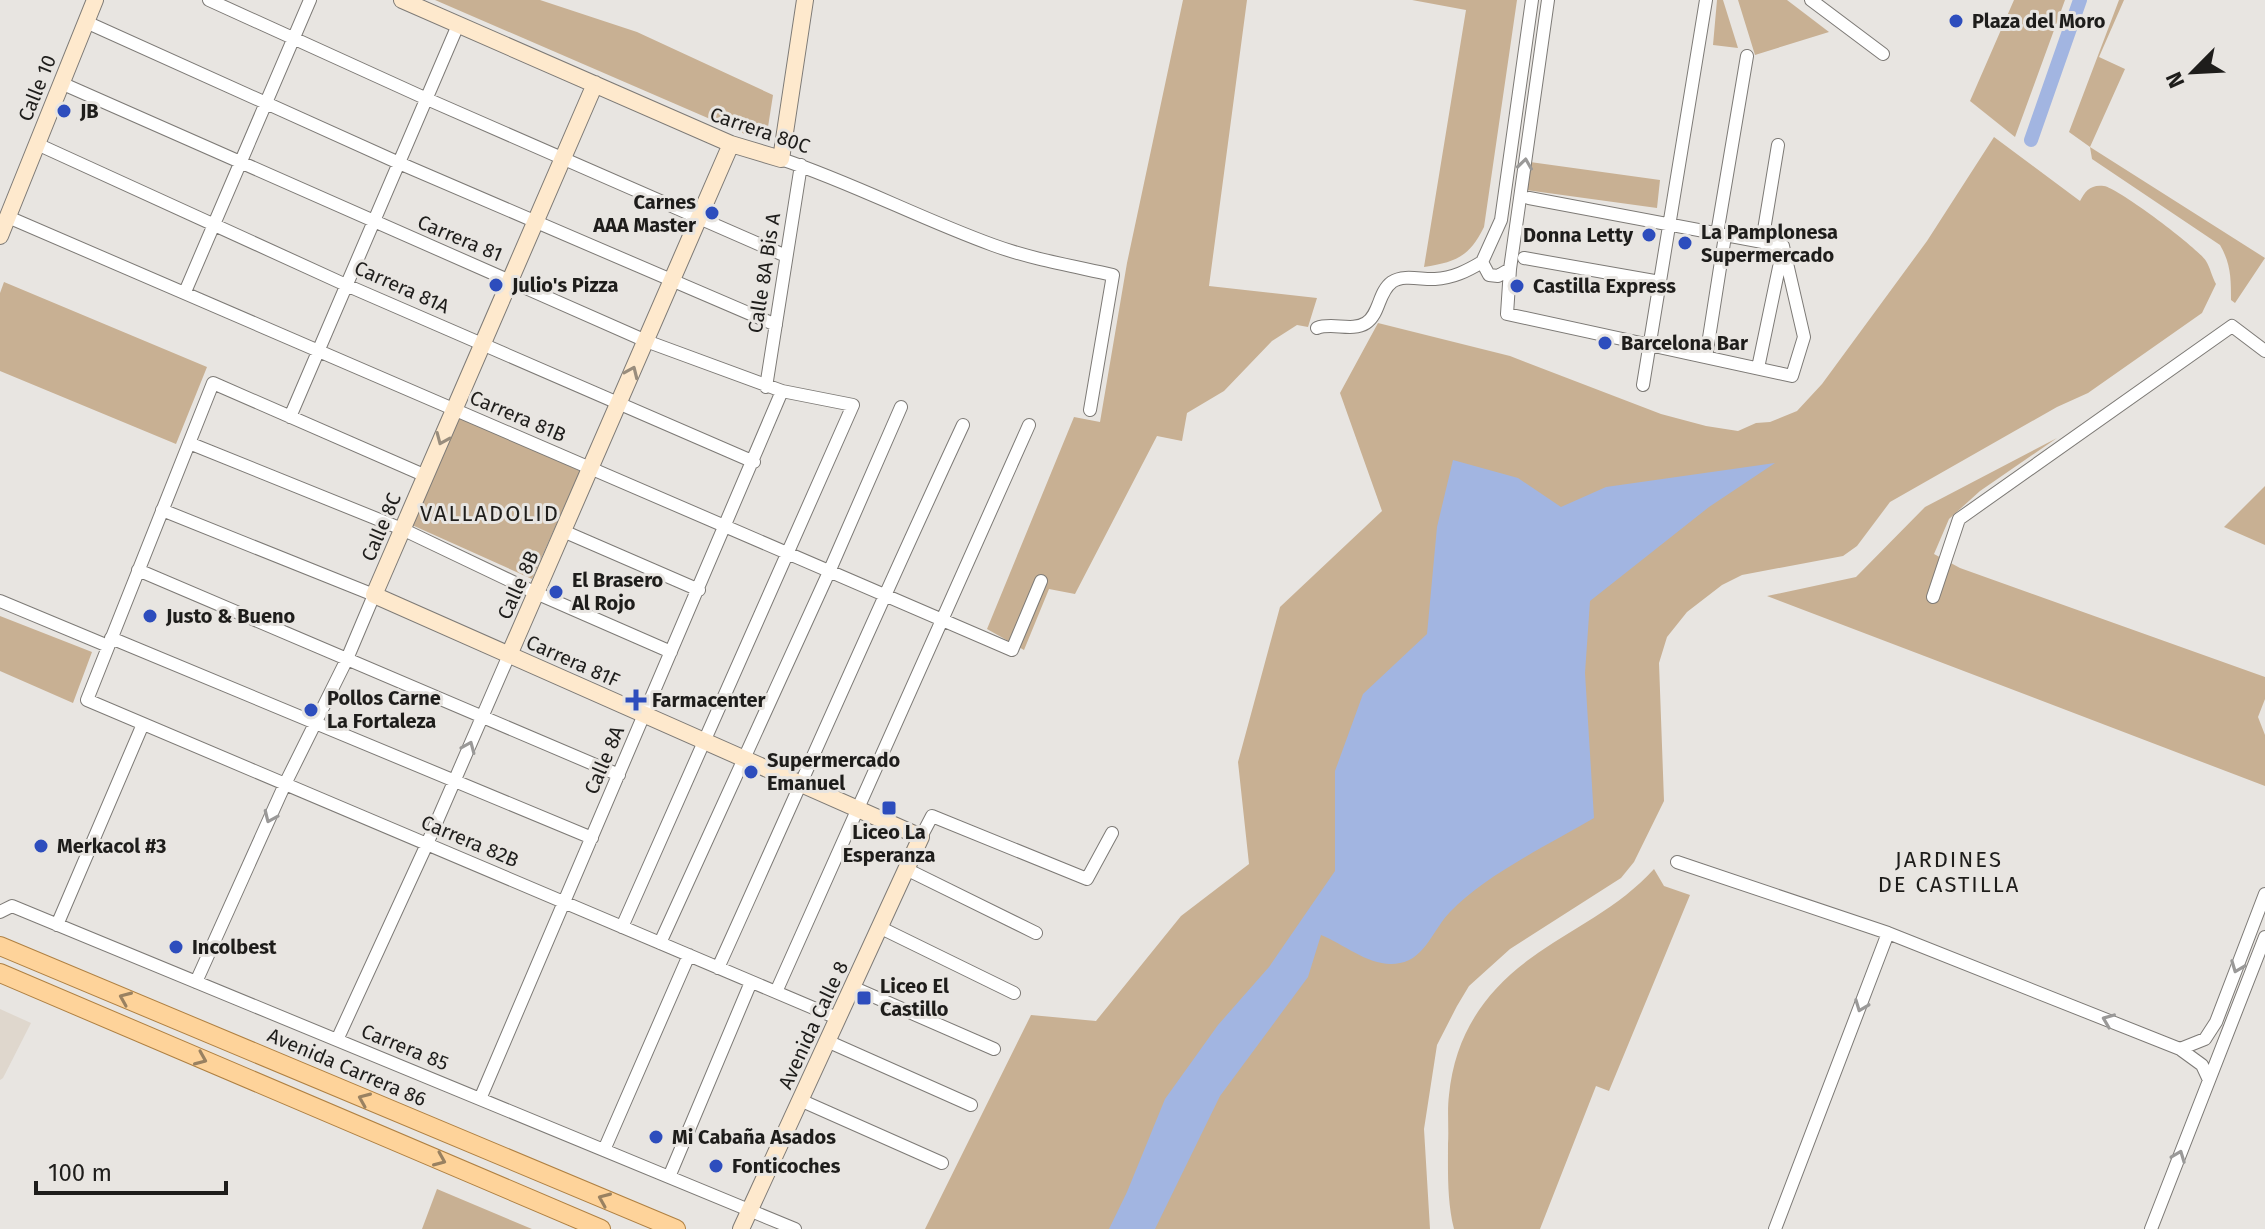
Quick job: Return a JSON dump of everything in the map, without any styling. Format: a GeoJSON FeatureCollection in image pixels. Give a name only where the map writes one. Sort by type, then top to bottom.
{"type":"FeatureCollection","features":[{"type":"Feature","properties":{"kind":"main road","name":"Avenida Carrera 86"},"geometry":{"type":"LineString","coordinates":[[0,946],[676,1229]]}},
{"type":"Feature","properties":{"kind":"main road"},"geometry":{"type":"LineString","coordinates":[[0,973],[601,1229]]}},
{"type":"Feature","properties":{"kind":"street","name":"Calle 10"},"geometry":{"type":"LineString","coordinates":[[0,236],[95,0]]}},
{"type":"Feature","properties":{"kind":"street"},"geometry":{"type":"LineString","coordinates":[[209,0],[786,256]]}},
{"type":"Feature","properties":{"kind":"street"},"geometry":{"type":"LineString","coordinates":[[185,292],[310,0]]}},
{"type":"Feature","properties":{"kind":"street","name":"Carrera 80C"},"geometry":{"type":"LineString","coordinates":[[402,0],[731,144],[801,165],[996,247],[1113,275],[1090,410]]}},
{"type":"Feature","properties":{"kind":"street"},"geometry":{"type":"LineString","coordinates":[[781,159],[805,0]]}},
{"type":"Feature","properties":{"kind":"street"},"geometry":{"type":"LineString","coordinates":[[1317,328],[1323,325],[1357,327],[1367,323],[1383,291],[1392,282],[1403,278],[1453,277],[1482,262],[1501,220],[1532,0]]}},
{"type":"Feature","properties":{"kind":"street"},"geometry":{"type":"LineString","coordinates":[[1548,0],[1510,269],[1507,314],[1792,376],[1804,337],[1783,246]]}},
{"type":"Feature","properties":{"kind":"street"},"geometry":{"type":"LineString","coordinates":[[1643,385],[1706,0]]}},
{"type":"Feature","properties":{"kind":"street"},"geometry":{"type":"LineString","coordinates":[[1811,0],[1883,54]]}},
{"type":"Feature","properties":{"kind":"street"},"geometry":{"type":"LineString","coordinates":[[86,22],[399,163],[776,325]]}},
{"type":"Feature","properties":{"kind":"street"},"geometry":{"type":"LineString","coordinates":[[290,417],[458,25]]}},
{"type":"Feature","properties":{"kind":"street"},"geometry":{"type":"LineString","coordinates":[[1706,357],[1747,56]]}},
{"type":"Feature","properties":{"kind":"street","name":"Carrera 81"},"geometry":{"type":"LineString","coordinates":[[61,83],[646,341],[766,387],[853,405],[787,554]]}},
{"type":"Feature","properties":{"kind":"street","name":"Calle 8C"},"geometry":{"type":"LineString","coordinates":[[196,982],[285,784],[347,659],[595,84]]}},
{"type":"Feature","properties":{"kind":"street","name":"Carrera 81A"},"geometry":{"type":"LineString","coordinates":[[37,144],[346,285],[754,462]]}},
{"type":"Feature","properties":{"kind":"street","name":"Calle 8B"},"geometry":{"type":"LineString","coordinates":[[337,1040],[427,844],[731,144]]}},
{"type":"Feature","properties":{"kind":"street"},"geometry":{"type":"LineString","coordinates":[[1762,242],[1778,145]]}},
{"type":"Feature","properties":{"kind":"street","name":"Calle 8A Bis A"},"geometry":{"type":"LineString","coordinates":[[766,387],[801,165]]}},
{"type":"Feature","properties":{"kind":"street"},"geometry":{"type":"LineString","coordinates":[[1529,198],[1783,246]]}},
{"type":"Feature","properties":{"kind":"street","name":"Carrera 81B"},"geometry":{"type":"LineString","coordinates":[[8,217],[1012,650],[1041,581]]}},
{"type":"Feature","properties":{"kind":"street"},"geometry":{"type":"LineString","coordinates":[[1758,368],[1783,246]]}},
{"type":"Feature","properties":{"kind":"street"},"geometry":{"type":"LineString","coordinates":[[1524,258],[1660,282]]}},
{"type":"Feature","properties":{"kind":"street"},"geometry":{"type":"LineString","coordinates":[[1482,262],[1489,275],[1498,276],[1510,269]]}},
{"type":"Feature","properties":{"kind":"street"},"geometry":{"type":"LineString","coordinates":[[1933,597],[1959,519],[2232,326],[2265,351]]}},
{"type":"Feature","properties":{"kind":"street"},"geometry":{"type":"LineString","coordinates":[[110,642],[213,383],[426,476]]}},
{"type":"Feature","properties":{"kind":"street","name":"Calle 8A"},"geometry":{"type":"LineString","coordinates":[[480,1099],[782,391]]}},
{"type":"Feature","properties":{"kind":"street"},"geometry":{"type":"LineString","coordinates":[[660,943],[901,407]]}},
{"type":"Feature","properties":{"kind":"street"},"geometry":{"type":"LineString","coordinates":[[718,968],[963,425]]}},
{"type":"Feature","properties":{"kind":"street"},"geometry":{"type":"LineString","coordinates":[[776,992],[1029,425]]}},
{"type":"Feature","properties":{"kind":"street"},"geometry":{"type":"LineString","coordinates":[[189,443],[402,529],[536,593],[671,652]]}},
{"type":"Feature","properties":{"kind":"street","name":"Carrera 81F"},"geometry":{"type":"LineString","coordinates":[[162,510],[374,595],[921,837]]}},
{"type":"Feature","properties":{"kind":"street"},"geometry":{"type":"LineString","coordinates":[[563,531],[699,590]]}},
{"type":"Feature","properties":{"kind":"street"},"geometry":{"type":"LineString","coordinates":[[622,927],[787,554]]}},
{"type":"Feature","properties":{"kind":"street"},"geometry":{"type":"LineString","coordinates":[[138,570],[619,775]]}},
{"type":"Feature","properties":{"kind":"street"},"geometry":{"type":"LineString","coordinates":[[0,601],[316,724],[592,838]]}},
{"type":"Feature","properties":{"kind":"street","name":"Carrera 82B"},"geometry":{"type":"LineString","coordinates":[[110,642],[87,700],[837,1018]]}},
{"type":"Feature","properties":{"kind":"street"},"geometry":{"type":"LineString","coordinates":[[57,925],[143,724]]}},
{"type":"Feature","properties":{"kind":"street"},"geometry":{"type":"LineString","coordinates":[[921,837],[932,816],[1087,879],[1112,833]]}},
{"type":"Feature","properties":{"kind":"street","name":"Avenida Calle 8"},"geometry":{"type":"LineString","coordinates":[[741,1229],[921,837]]}},
{"type":"Feature","properties":{"kind":"street"},"geometry":{"type":"LineString","coordinates":[[1677,862],[1888,933],[2180,1049],[2202,1065],[2209,1080]]}},
{"type":"Feature","properties":{"kind":"street"},"geometry":{"type":"LineString","coordinates":[[906,869],[1036,933]]}},
{"type":"Feature","properties":{"kind":"street"},"geometry":{"type":"LineString","coordinates":[[2180,1049],[2205,1039],[2216,1022],[2265,894]]}},
{"type":"Feature","properties":{"kind":"street","name":"Carrera 85"},"geometry":{"type":"LineString","coordinates":[[0,912],[12,906],[795,1229]]}},
{"type":"Feature","properties":{"kind":"street"},"geometry":{"type":"LineString","coordinates":[[879,927],[1014,993]]}},
{"type":"Feature","properties":{"kind":"street"},"geometry":{"type":"LineString","coordinates":[[1777,1228],[1888,933]]}},
{"type":"Feature","properties":{"kind":"street"},"geometry":{"type":"LineString","coordinates":[[2151,1229],[2265,937]]}},
{"type":"Feature","properties":{"kind":"street"},"geometry":{"type":"LineString","coordinates":[[604,1150],[689,955]]}},
{"type":"Feature","properties":{"kind":"street"},"geometry":{"type":"LineString","coordinates":[[669,1177],[751,982]]}},
{"type":"Feature","properties":{"kind":"street"},"geometry":{"type":"LineString","coordinates":[[852,987],[994,1049]]}},
{"type":"Feature","properties":{"kind":"street"},"geometry":{"type":"LineString","coordinates":[[827,1041],[971,1105]]}},
{"type":"Feature","properties":{"kind":"street"},"geometry":{"type":"LineString","coordinates":[[800,1100],[942,1163]]}},
{"type":"Feature","properties":{"kind":"shaded area"},"geometry":{"type":"Polygon","coordinates":[[[435,0],[540,0],[637,32],[773,95],[768,127],[755,135],[747,135],[435,0]]]}},
{"type":"Feature","properties":{"kind":"shaded area"},"geometry":{"type":"Polygon","coordinates":[[[1183,0],[1247,0],[1209,286],[1317,298],[1308,327],[1297,325],[1272,341],[1224,391],[1187,413],[1182,441],[1157,436],[1075,594],[1049,589],[1024,650],[987,629],[1074,417],[1100,422],[1127,263],[1183,0]]]}},
{"type":"Feature","properties":{"kind":"shaded area"},"geometry":{"type":"Polygon","coordinates":[[[1412,0],[1517,0],[1484,227],[1467,252],[1445,263],[1424,267],[1466,10],[1412,0]]]}},
{"type":"Feature","properties":{"kind":"shaded area"},"geometry":{"type":"Polygon","coordinates":[[[1717,0],[1723,0],[1738,48],[1713,45],[1717,0]]]}},
{"type":"Feature","properties":{"kind":"shaded area"},"geometry":{"type":"Polygon","coordinates":[[[1738,0],[1787,0],[1829,32],[1755,55],[1738,0]]]}},
{"type":"Feature","properties":{"kind":"shaded area"},"geometry":{"type":"Polygon","coordinates":[[[2014,0],[2065,0],[2015,137],[1970,101],[2014,0]]]}},
{"type":"Feature","properties":{"kind":"shaded area"},"geometry":{"type":"Polygon","coordinates":[[[2119,0],[2124,0],[2099,57],[2125,69],[2090,147],[2069,132],[2119,0]]]}},
{"type":"Feature","properties":{"kind":"shaded area"},"geometry":{"type":"Polygon","coordinates":[[[1994,137],[2080,201],[2095,186],[2112,189],[2189,244],[2206,261],[2216,284],[2202,313],[2088,393],[2057,407],[1890,502],[1857,546],[1843,556],[1742,575],[1722,585],[1687,612],[1667,637],[1659,663],[1664,801],[1634,862],[1621,878],[1510,949],[1469,986],[1437,1045],[1424,1129],[1430,1229],[925,1229],[1031,1015],[1096,1021],[1181,916],[1249,864],[1238,762],[1280,607],[1382,511],[1340,393],[1378,323],[1510,356],[1661,414],[1706,426],[1738,431],[1756,423],[1770,422],[1797,411],[1822,384],[1927,241],[1994,137]]]}},
{"type":"Feature","properties":{"kind":"shaded area"},"geometry":{"type":"Polygon","coordinates":[[[2090,147],[2265,258],[2235,303],[2231,300],[2230,272],[2220,245],[2092,159],[2090,147]]]}},
{"type":"Feature","properties":{"kind":"shaded area"},"geometry":{"type":"Polygon","coordinates":[[[1530,162],[1660,180],[1657,208],[1526,190],[1530,162]]]}},
{"type":"Feature","properties":{"kind":"shaded area"},"geometry":{"type":"Polygon","coordinates":[[[4,282],[207,367],[176,444],[0,371],[0,293],[4,282]]]}},
{"type":"Feature","properties":{"kind":"shaded area"},"geometry":{"type":"Polygon","coordinates":[[[460,417],[580,471],[532,579],[412,525],[460,417]]]}},
{"type":"Feature","properties":{"kind":"shaded area"},"geometry":{"type":"Polygon","coordinates":[[[2057,438],[1980,491],[1949,519],[1934,554],[1960,568],[2265,677],[2265,699],[2258,717],[2265,735],[2265,786],[1767,596],[1856,577],[1925,507],[2057,438]]]}},
{"type":"Feature","properties":{"kind":"shaded area"},"geometry":{"type":"Polygon","coordinates":[[[2265,486],[2265,545],[2224,527],[2265,486]]]}},
{"type":"Feature","properties":{"kind":"shaded area"},"geometry":{"type":"Polygon","coordinates":[[[0,616],[92,652],[73,703],[0,671],[0,616]]]}},
{"type":"Feature","properties":{"kind":"shaded area"},"geometry":{"type":"Polygon","coordinates":[[[1654,869],[1664,886],[1690,895],[1609,1091],[1596,1086],[1540,1229],[1454,1229],[1448,1187],[1449,1095],[1458,1054],[1474,1018],[1514,972],[1626,895],[1654,869]]]}},
{"type":"Feature","properties":{"kind":"shaded area"},"geometry":{"type":"Polygon","coordinates":[[[0,1009],[31,1023],[0,1080],[0,1009]]]}},
{"type":"Feature","properties":{"kind":"shaded area"},"geometry":{"type":"Polygon","coordinates":[[[437,1189],[532,1229],[422,1229],[437,1189]]]}},
{"type":"Feature","properties":{"kind":"water"},"geometry":{"type":"Polygon","coordinates":[[[1453,460],[1518,478],[1561,507],[1606,487],[1775,463],[1709,507],[1590,601],[1585,673],[1594,818],[1519,861],[1464,898],[1444,919],[1423,949],[1409,960],[1379,963],[1321,935],[1308,977],[1220,1096],[1155,1229],[1109,1229],[1165,1099],[1218,1025],[1269,967],[1335,871],[1335,771],[1363,694],[1427,634],[1437,527],[1453,460]]]}},
{"type":"Feature","properties":{"kind":"waterway"},"geometry":{"type":"LineString","coordinates":[[2031,140],[2080,0]]}},
{"type":"Feature","properties":{"kind":"place","name":"Plaza del Moro"},"geometry":{"type":"Point","coordinates":[1956,21]}},
{"type":"Feature","properties":{"kind":"place","name":"JB"},"geometry":{"type":"Point","coordinates":[64,111]}},
{"type":"Feature","properties":{"kind":"place","name":"Carnes AAA Master"},"geometry":{"type":"Point","coordinates":[712,213]}},
{"type":"Feature","properties":{"kind":"place","name":"Donna Letty"},"geometry":{"type":"Point","coordinates":[1649,235]}},
{"type":"Feature","properties":{"kind":"place","name":"La Pamplonesa Supermercado"},"geometry":{"type":"Point","coordinates":[1685,243]}},
{"type":"Feature","properties":{"kind":"place","name":"Julio's Pizza"},"geometry":{"type":"Point","coordinates":[496,285]}},
{"type":"Feature","properties":{"kind":"place","name":"Castilla Express"},"geometry":{"type":"Point","coordinates":[1517,286]}},
{"type":"Feature","properties":{"kind":"place","name":"Barcelona Bar"},"geometry":{"type":"Point","coordinates":[1605,343]}},
{"type":"Feature","properties":{"kind":"place","name":"El Brasero Al Rojo"},"geometry":{"type":"Point","coordinates":[556,592]}},
{"type":"Feature","properties":{"kind":"place","name":"Justo & Bueno"},"geometry":{"type":"Point","coordinates":[150,616]}},
{"type":"Feature","properties":{"kind":"place","name":"Farmacenter"},"geometry":{"type":"Point","coordinates":[636,700]}},
{"type":"Feature","properties":{"kind":"place","name":"Pollos Carne La Fortaleza"},"geometry":{"type":"Point","coordinates":[311,710]}},
{"type":"Feature","properties":{"kind":"place","name":"Supermercado Emanuel"},"geometry":{"type":"Point","coordinates":[751,772]}},
{"type":"Feature","properties":{"kind":"place","name":"Liceo La Esperanza"},"geometry":{"type":"Point","coordinates":[889,808]}},
{"type":"Feature","properties":{"kind":"place","name":"Merkacol #3"},"geometry":{"type":"Point","coordinates":[41,846]}},
{"type":"Feature","properties":{"kind":"place","name":"Incolbest"},"geometry":{"type":"Point","coordinates":[176,947]}},
{"type":"Feature","properties":{"kind":"place","name":"Liceo El Castillo"},"geometry":{"type":"Point","coordinates":[864,998]}},
{"type":"Feature","properties":{"kind":"place","name":"Mi Cabaña Asados"},"geometry":{"type":"Point","coordinates":[656,1137]}},
{"type":"Feature","properties":{"kind":"place","name":"Fonticoches"},"geometry":{"type":"Point","coordinates":[716,1166]}},
{"type":"Feature","properties":{"kind":"district","name":"VALLADOLID"},"geometry":{"type":"Point","coordinates":[490,513]}},
{"type":"Feature","properties":{"kind":"district","name":"JARDINES DE CASTILLA"},"geometry":{"type":"Point","coordinates":[1949,872]}}]}
